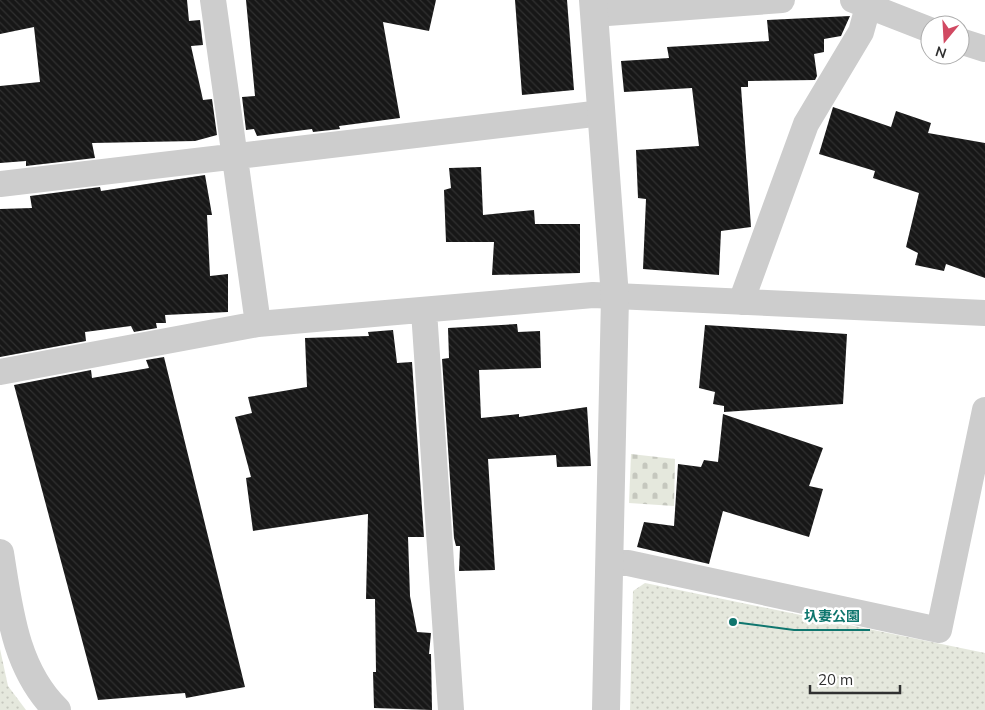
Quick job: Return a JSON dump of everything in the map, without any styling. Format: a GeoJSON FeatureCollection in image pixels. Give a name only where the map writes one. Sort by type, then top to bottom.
{"type":"FeatureCollection","features":[{"type":"Feature","properties":{"kind":"street"},"geometry":{"type":"LineString","coordinates":[[214,0],[258,324]]}},
{"type":"Feature","properties":{"kind":"street"},"geometry":{"type":"LineString","coordinates":[[606,710],[615,297],[593,7],[782,0]]}},
{"type":"Feature","properties":{"kind":"street"},"geometry":{"type":"LineString","coordinates":[[741,302],[806,124],[861,32],[863,2],[920,26]]}},
{"type":"Feature","properties":{"kind":"street"},"geometry":{"type":"LineString","coordinates":[[970,44],[985,49]]}},
{"type":"Feature","properties":{"kind":"street"},"geometry":{"type":"LineString","coordinates":[[0,184],[602,113]]}},
{"type":"Feature","properties":{"kind":"street"},"geometry":{"type":"LineString","coordinates":[[0,372],[258,324],[593,295],[985,313]]}},
{"type":"Feature","properties":{"kind":"street"},"geometry":{"type":"LineString","coordinates":[[424,311],[451,710]]}},
{"type":"Feature","properties":{"kind":"street"},"geometry":{"type":"LineString","coordinates":[[609,563],[628,564],[940,630],[985,410]]}},
{"type":"Feature","properties":{"kind":"street"},"geometry":{"type":"LineString","coordinates":[[0,553],[19,650],[29,674],[47,700],[57,710]]}},
{"type":"Feature","properties":{"kind":"green space"},"geometry":{"type":"Polygon","coordinates":[[[631,454],[675,459],[674,506],[629,503],[631,454]]]}},
{"type":"Feature","properties":{"kind":"green space"},"geometry":{"type":"Polygon","coordinates":[[[645,583],[985,653],[985,710],[630,710],[633,591],[645,583]]]}},
{"type":"Feature","properties":{"kind":"green space"},"geometry":{"type":"Polygon","coordinates":[[[0,649],[8,686],[26,710],[0,710],[0,649]]]}},
{"type":"Feature","properties":{"kind":"building"},"geometry":{"type":"Polygon","coordinates":[[[0,0],[187,0],[189,21],[200,20],[203,45],[191,46],[203,100],[212,99],[217,135],[195,141],[92,143],[95,158],[26,166],[26,161],[0,163],[0,86],[40,82],[34,27],[0,34],[0,0]]]}},
{"type":"Feature","properties":{"kind":"building"},"geometry":{"type":"Polygon","coordinates":[[[246,0],[436,0],[429,31],[383,22],[400,118],[339,126],[340,129],[313,132],[312,129],[257,136],[254,129],[246,130],[242,97],[255,96],[246,0]]]}},
{"type":"Feature","properties":{"kind":"building"},"geometry":{"type":"Polygon","coordinates":[[[515,0],[567,0],[574,90],[522,95],[515,0]]]}},
{"type":"Feature","properties":{"kind":"building"},"geometry":{"type":"Polygon","coordinates":[[[850,16],[841,36],[824,39],[824,52],[814,54],[817,76],[815,80],[748,81],[748,87],[741,87],[751,227],[721,231],[719,275],[643,269],[646,199],[638,198],[636,150],[699,146],[692,88],[624,92],[621,61],[669,58],[667,47],[769,41],[767,20],[850,16]]]}},
{"type":"Feature","properties":{"kind":"building"},"geometry":{"type":"Polygon","coordinates":[[[833,107],[891,127],[896,111],[931,123],[928,133],[985,143],[985,278],[946,264],[944,271],[915,265],[918,253],[906,247],[919,193],[873,178],[875,171],[819,154],[833,107]]]}},
{"type":"Feature","properties":{"kind":"building"},"geometry":{"type":"Polygon","coordinates":[[[481,167],[483,215],[534,210],[535,224],[580,224],[580,273],[492,275],[494,242],[446,242],[444,190],[451,188],[449,168],[481,167]]]}},
{"type":"Feature","properties":{"kind":"building"},"geometry":{"type":"Polygon","coordinates":[[[205,175],[212,215],[207,215],[210,276],[228,274],[228,312],[165,315],[166,323],[156,323],[157,328],[134,332],[131,326],[85,332],[86,341],[0,357],[0,209],[32,208],[30,196],[100,187],[101,191],[205,175]]]}},
{"type":"Feature","properties":{"kind":"building"},"geometry":{"type":"Polygon","coordinates":[[[517,324],[518,332],[540,331],[541,368],[479,370],[481,418],[519,414],[519,417],[587,407],[591,466],[557,467],[556,455],[488,459],[495,570],[459,571],[460,546],[456,546],[454,538],[442,359],[449,358],[448,328],[517,324]]]}},
{"type":"Feature","properties":{"kind":"building"},"geometry":{"type":"Polygon","coordinates":[[[705,325],[847,334],[843,404],[724,412],[724,406],[713,404],[715,392],[699,388],[705,325]]]}},
{"type":"Feature","properties":{"kind":"building"},"geometry":{"type":"Polygon","coordinates":[[[393,330],[397,363],[412,362],[424,537],[408,537],[410,596],[417,632],[431,633],[429,654],[431,654],[432,710],[374,708],[373,672],[376,672],[375,599],[366,599],[368,514],[253,531],[246,478],[251,477],[235,417],[252,413],[248,397],[307,387],[305,338],[369,336],[368,332],[393,330]]]}},
{"type":"Feature","properties":{"kind":"building"},"geometry":{"type":"Polygon","coordinates":[[[164,357],[245,687],[186,698],[185,693],[98,700],[14,385],[91,370],[92,378],[149,368],[146,360],[164,357]]]}},
{"type":"Feature","properties":{"kind":"building"},"geometry":{"type":"Polygon","coordinates":[[[723,414],[823,448],[809,486],[823,489],[809,537],[723,511],[709,564],[637,547],[644,522],[674,526],[678,464],[701,467],[704,460],[718,462],[723,414]]]}},
{"type":"Feature","properties":{"kind":"place","name":"圦妻公園"},"geometry":{"type":"Point","coordinates":[733,622]}}]}
